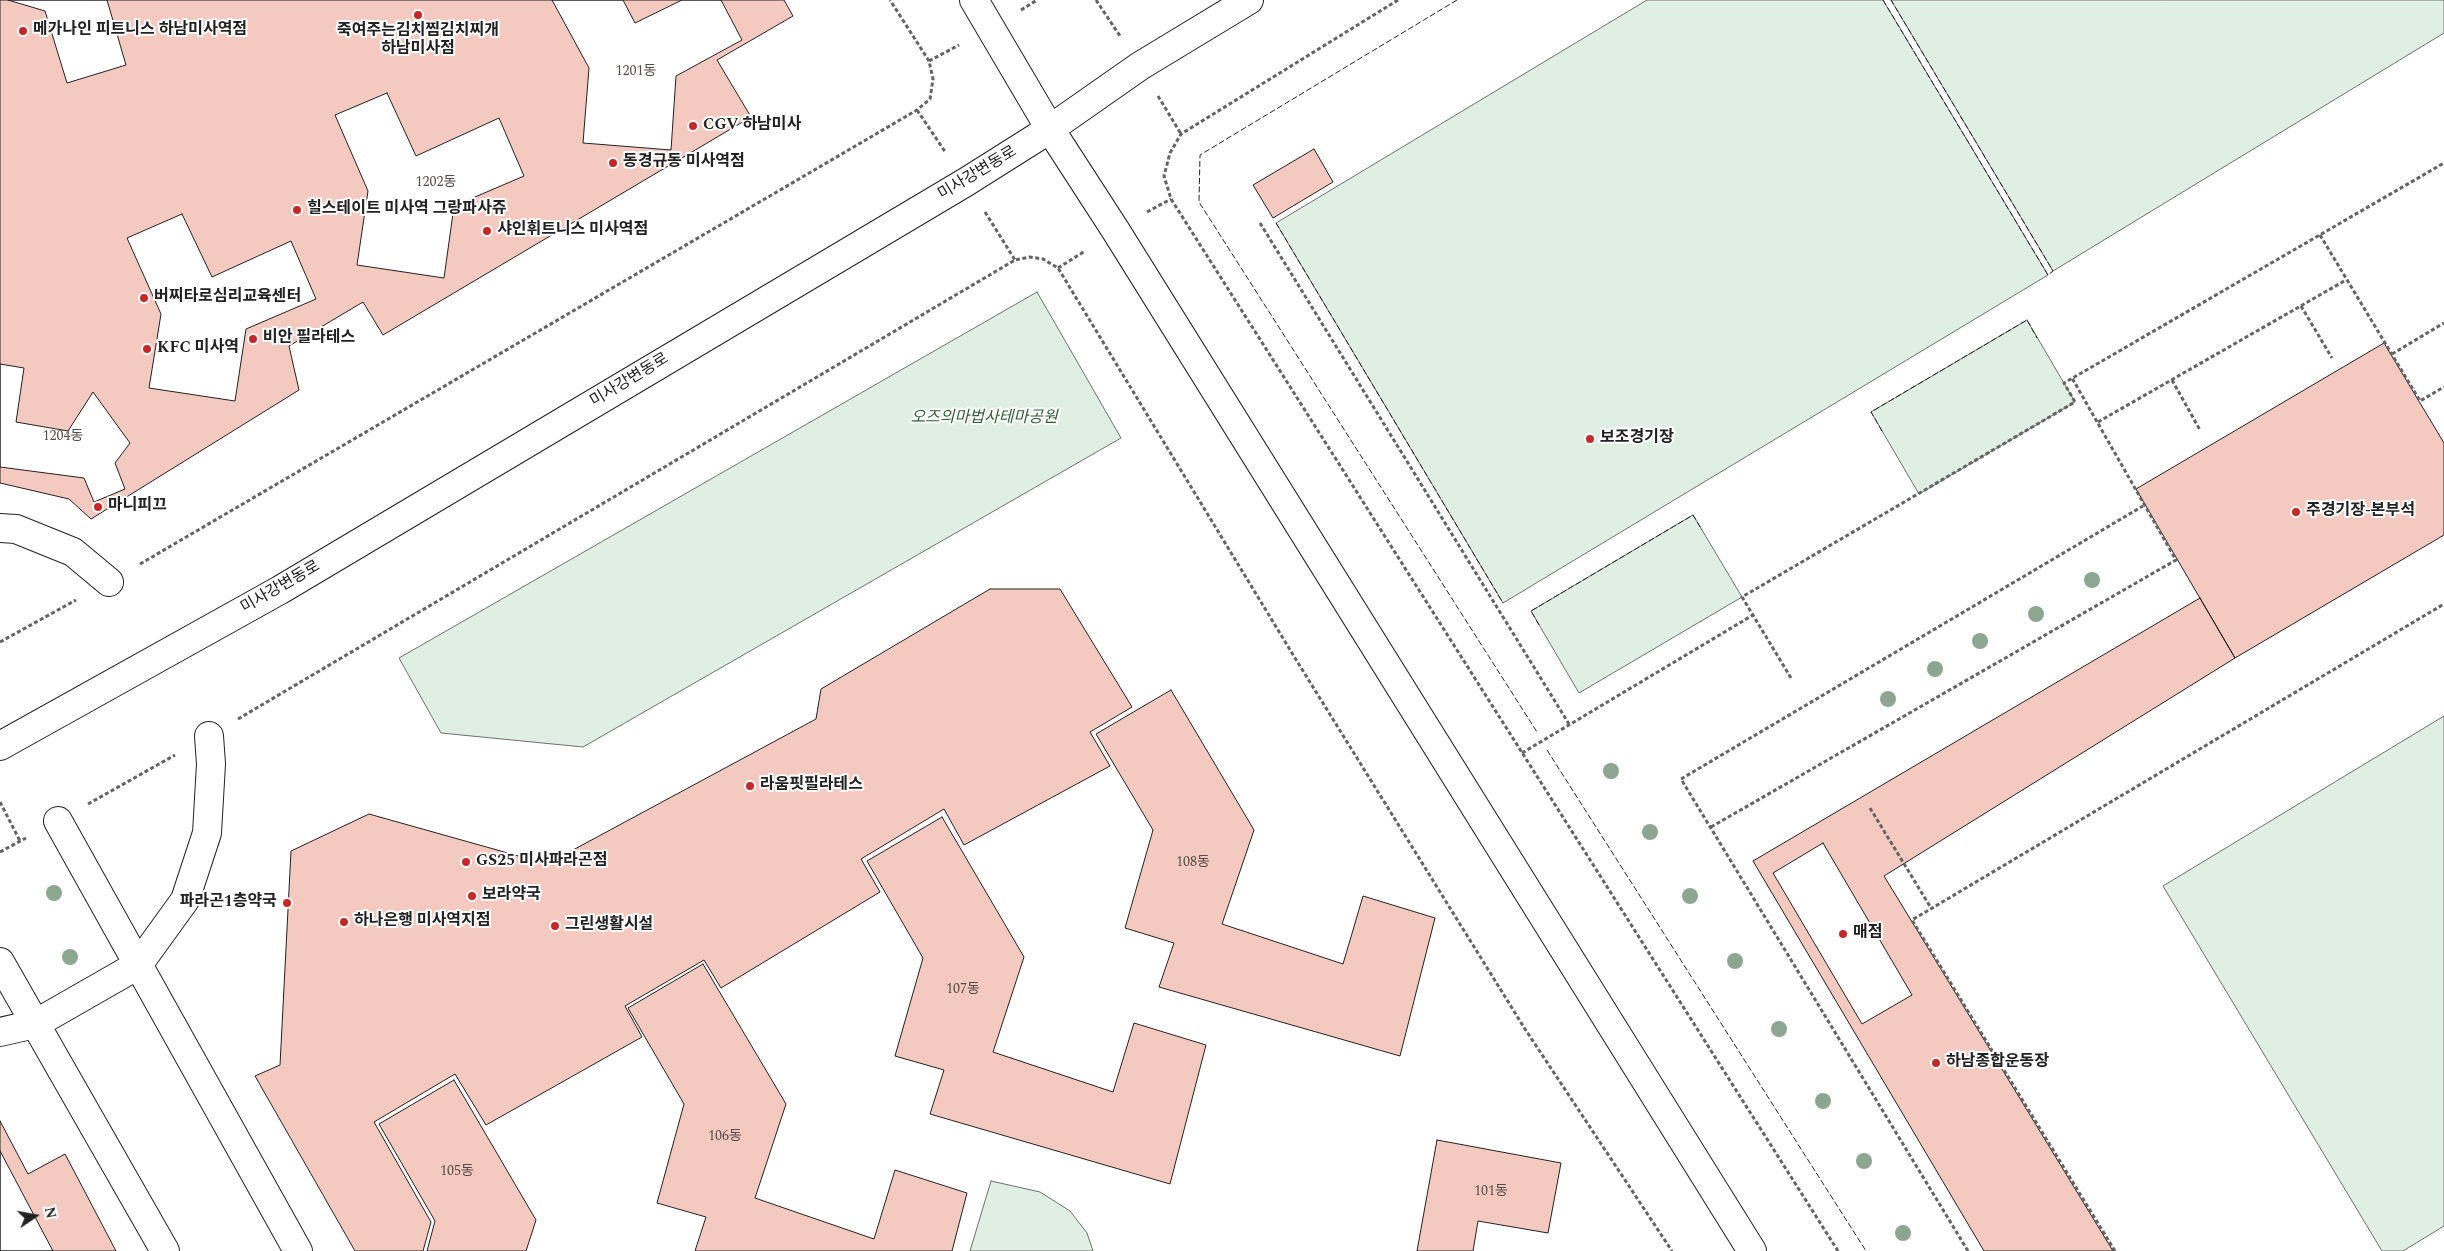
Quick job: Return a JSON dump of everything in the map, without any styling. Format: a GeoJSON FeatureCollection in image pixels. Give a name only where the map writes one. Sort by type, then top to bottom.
{"type":"FeatureCollection","features":[{"type":"Feature","properties":{"kind":"street"},"geometry":{"type":"LineString","coordinates":[[974,0],[1050,129],[1116,231],[1752,1251]]}},
{"type":"Feature","properties":{"kind":"street","name":"미사강변동로"},"geometry":{"type":"LineString","coordinates":[[0,746],[280,590],[1050,129],[1140,66],[1250,0]]}},
{"type":"Feature","properties":{"kind":"street"},"geometry":{"type":"LineString","coordinates":[[0,528],[16,529],[74,552],[109,582]]}},
{"type":"Feature","properties":{"kind":"street"},"geometry":{"type":"LineString","coordinates":[[0,1032],[35,1024],[138,965],[185,900],[207,833],[211,764],[210,736]]}},
{"type":"Feature","properties":{"kind":"street"},"geometry":{"type":"LineString","coordinates":[[58,821],[298,1251]]}},
{"type":"Feature","properties":{"kind":"street"},"geometry":{"type":"LineString","coordinates":[[0,962],[164,1251]]}},
{"type":"Feature","properties":{"kind":"path"},"geometry":{"type":"LineString","coordinates":[[0,642],[109,582],[916,110],[930,98],[933,79],[929,61],[890,0]]}},
{"type":"Feature","properties":{"kind":"path"},"geometry":{"type":"LineString","coordinates":[[1398,0],[1181,134],[1170,153],[1164,176],[1171,199],[1838,1251]]}},
{"type":"Feature","properties":{"kind":"path"},"geometry":{"type":"LineString","coordinates":[[1791,678],[1742,598],[2075,402],[2064,384],[2072,378],[2444,163]]}},
{"type":"Feature","properties":{"kind":"path"},"geometry":{"type":"LineString","coordinates":[[1260,223],[1569,724]]}},
{"type":"Feature","properties":{"kind":"path"},"geometry":{"type":"LineString","coordinates":[[2320,235],[2420,401],[2444,387]]}},
{"type":"Feature","properties":{"kind":"path"},"geometry":{"type":"LineString","coordinates":[[0,852],[210,736],[1015,260],[1030,257],[1043,260],[1058,268],[1290,650],[1520,1021],[1672,1251]]}},
{"type":"Feature","properties":{"kind":"path"},"geometry":{"type":"LineString","coordinates":[[2098,422],[2346,280]]}},
{"type":"Feature","properties":{"kind":"path"},"geometry":{"type":"LineString","coordinates":[[2301,306],[2332,358]]}},
{"type":"Feature","properties":{"kind":"path"},"geometry":{"type":"LineString","coordinates":[[2392,354],[2444,323]]}},
{"type":"Feature","properties":{"kind":"path"},"geometry":{"type":"LineString","coordinates":[[1711,827],[2176,560],[2143,506],[2072,378]]}},
{"type":"Feature","properties":{"kind":"path"},"geometry":{"type":"LineString","coordinates":[[2172,380],[2200,430]]}},
{"type":"Feature","properties":{"kind":"path"},"geometry":{"type":"LineString","coordinates":[[1968,1251],[1681,779],[2143,506]]}},
{"type":"Feature","properties":{"kind":"path"},"geometry":{"type":"LineString","coordinates":[[2115,1251],[1912,920],[2444,604]]}},
{"type":"Feature","properties":{"kind":"path"},"geometry":{"type":"LineString","coordinates":[[1522,753],[1753,615]]}},
{"type":"Feature","properties":{"kind":"path"},"geometry":{"type":"LineString","coordinates":[[0,802],[20,841]]}},
{"type":"Feature","properties":{"kind":"path"},"geometry":{"type":"LineString","coordinates":[[1870,808],[1931,908]]}},
{"type":"Feature","properties":{"kind":"green space","name":"보조경기장"},"geometry":{"type":"Polygon","coordinates":[[[1647,0],[1883,0],[2048,275],[1503,603],[1276,223],[1647,0]]]}},
{"type":"Feature","properties":{"kind":"green space"},"geometry":{"type":"Polygon","coordinates":[[[1891,0],[2444,0],[2444,33],[2053,271],[1891,0]]]}},
{"type":"Feature","properties":{"kind":"green space","name":"오즈의마법사테마공원"},"geometry":{"type":"Polygon","coordinates":[[[1037,292],[1121,438],[583,747],[441,733],[399,658],[1037,292]]]}},
{"type":"Feature","properties":{"kind":"green space"},"geometry":{"type":"Polygon","coordinates":[[[2027,320],[2075,402],[1919,494],[1871,412],[2027,320]]]}},
{"type":"Feature","properties":{"kind":"green space"},"geometry":{"type":"Polygon","coordinates":[[[1693,515],[1742,597],[1579,693],[1531,611],[1693,515]]]}},
{"type":"Feature","properties":{"kind":"green space"},"geometry":{"type":"Polygon","coordinates":[[[2444,716],[2444,1226],[2403,1251],[2382,1251],[2163,886],[2444,716]]]}},
{"type":"Feature","properties":{"kind":"green space"},"geometry":{"type":"Polygon","coordinates":[[[991,1181],[1040,1192],[1070,1211],[1087,1233],[1093,1251],[970,1251],[991,1181]]]}},
{"type":"Feature","properties":{"kind":"building","name":"힐스테이트 미사역 그랑파사쥬"},"geometry":{"type":"Polygon","coordinates":[[[0,0],[784,0],[793,16],[717,60],[751,117],[383,335],[363,302],[289,346],[299,390],[91,519],[69,499],[0,483],[0,0]]]}},
{"type":"Feature","properties":{"kind":"building"},"geometry":{"type":"Polygon","coordinates":[[[8,0],[107,0],[126,65],[67,83],[45,11],[8,0]]]}},
{"type":"Feature","properties":{"kind":"building"},"geometry":{"type":"Polygon","coordinates":[[[552,0],[623,0],[635,23],[682,0],[721,0],[742,40],[676,76],[671,150],[583,143],[589,68],[552,0]]]}},
{"type":"Feature","properties":{"kind":"building"},"geometry":{"type":"Polygon","coordinates":[[[387,93],[416,156],[499,118],[524,176],[454,206],[444,278],[357,265],[368,191],[335,115],[387,93]]]}},
{"type":"Feature","properties":{"kind":"building"},"geometry":{"type":"Polygon","coordinates":[[[1314,149],[1333,182],[1273,218],[1253,185],[1314,149]]]}},
{"type":"Feature","properties":{"kind":"building"},"geometry":{"type":"Polygon","coordinates":[[[182,214],[212,277],[291,241],[316,299],[246,329],[235,401],[149,388],[161,314],[127,238],[182,214]]]}},
{"type":"Feature","properties":{"kind":"building","name":"주경기장-본부석"},"geometry":{"type":"Polygon","coordinates":[[[2384,343],[2444,443],[2444,535],[2235,658],[2136,489],[2384,343]]]}},
{"type":"Feature","properties":{"kind":"building"},"geometry":{"type":"Polygon","coordinates":[[[0,364],[24,368],[16,422],[68,431],[93,392],[130,443],[115,463],[125,489],[94,502],[84,478],[0,467],[0,364]]]}},
{"type":"Feature","properties":{"kind":"building","name":"그린생활시설"},"geometry":{"type":"Polygon","coordinates":[[[990,589],[1060,589],[1132,707],[1090,732],[1110,766],[964,845],[944,809],[861,859],[880,892],[721,988],[704,960],[625,1006],[642,1037],[486,1125],[455,1074],[374,1122],[431,1222],[423,1251],[355,1251],[255,1076],[280,1065],[291,851],[369,814],[547,864],[816,719],[821,689],[990,589]]]}},
{"type":"Feature","properties":{"kind":"building","name":"하남종합운동장"},"geometry":{"type":"Polygon","coordinates":[[[2200,598],[2235,658],[1884,876],[2113,1251],[1984,1251],[1753,861],[2200,598]]]}},
{"type":"Feature","properties":{"kind":"building"},"geometry":{"type":"Polygon","coordinates":[[[1171,690],[1254,830],[1222,924],[1343,964],[1363,896],[1435,918],[1400,1056],[1159,987],[1174,943],[1125,928],[1153,830],[1096,734],[1171,690]]]}},
{"type":"Feature","properties":{"kind":"building"},"geometry":{"type":"Polygon","coordinates":[[[942,817],[1024,957],[993,1052],[1113,1092],[1134,1023],[1206,1045],[1170,1184],[930,1114],[944,1070],[895,1056],[923,958],[867,861],[942,817]]]}},
{"type":"Feature","properties":{"kind":"building","name":"매점"},"geometry":{"type":"Polygon","coordinates":[[[1823,843],[1912,995],[1862,1024],[1773,873],[1823,843]]]}},
{"type":"Feature","properties":{"kind":"building"},"geometry":{"type":"Polygon","coordinates":[[[703,964],[786,1104],[755,1198],[874,1239],[895,1170],[967,1193],[952,1251],[695,1251],[706,1217],[657,1203],[684,1104],[628,1008],[703,964]]]}},
{"type":"Feature","properties":{"kind":"building"},"geometry":{"type":"Polygon","coordinates":[[[454,1080],[536,1220],[526,1251],[427,1251],[435,1221],[379,1124],[454,1080]]]}},
{"type":"Feature","properties":{"kind":"building"},"geometry":{"type":"Polygon","coordinates":[[[0,1121],[28,1174],[65,1154],[116,1251],[0,1251],[0,1121]]]}},
{"type":"Feature","properties":{"kind":"building"},"geometry":{"type":"Polygon","coordinates":[[[1437,1140],[1561,1163],[1548,1233],[1478,1221],[1473,1251],[1417,1251],[1437,1140]]]}},
{"type":"Feature","properties":{"kind":"building"},"geometry":{"type":"Polygon","coordinates":[[[0,1151],[53,1251],[0,1251],[0,1151]]]}},
{"type":"Feature","properties":{"kind":"fence"},"geometry":{"type":"LineString","coordinates":[[1457,0],[1200,155],[1199,202],[1537,732]]}},
{"type":"Feature","properties":{"kind":"fence"},"geometry":{"type":"LineString","coordinates":[[1883,0],[2048,275],[2053,271],[1891,0]]}},
{"type":"Feature","properties":{"kind":"fence"},"geometry":{"type":"LineString","coordinates":[[1276,223],[1503,603]]}},
{"type":"Feature","properties":{"kind":"fence"},"geometry":{"type":"LineString","coordinates":[[1882,431],[1871,412],[2027,320],[2037,338]]}},
{"type":"Feature","properties":{"kind":"fence"},"geometry":{"type":"LineString","coordinates":[[1539,625],[1531,611],[1693,515],[1702,530]]}},
{"type":"Feature","properties":{"kind":"fence"},"geometry":{"type":"LineString","coordinates":[[1547,750],[1866,1251]]}},
{"type":"Feature","properties":{"kind":"place","name":"죽여주는김치찜김치찌개 하남미사점"},"geometry":{"type":"Point","coordinates":[418,15]}},
{"type":"Feature","properties":{"kind":"place","name":"메가나인 피트니스 하남미사역점"},"geometry":{"type":"Point","coordinates":[23,31]}},
{"type":"Feature","properties":{"kind":"place","name":"CGV 하남미사"},"geometry":{"type":"Point","coordinates":[693,126]}},
{"type":"Feature","properties":{"kind":"place","name":"동경규동 미사역점"},"geometry":{"type":"Point","coordinates":[613,163]}},
{"type":"Feature","properties":{"kind":"place","name":"힐스테이트 미사역 그랑파사쥬"},"geometry":{"type":"Point","coordinates":[297,210]}},
{"type":"Feature","properties":{"kind":"place","name":"샤인휘트니스 미사역점"},"geometry":{"type":"Point","coordinates":[487,231]}},
{"type":"Feature","properties":{"kind":"place","name":"버찌타로심리교육센터"},"geometry":{"type":"Point","coordinates":[144,298]}},
{"type":"Feature","properties":{"kind":"place","name":"비안 필라테스"},"geometry":{"type":"Point","coordinates":[253,339]}},
{"type":"Feature","properties":{"kind":"place","name":"KFC 미사역"},"geometry":{"type":"Point","coordinates":[147,349]}},
{"type":"Feature","properties":{"kind":"place","name":"보조경기장"},"geometry":{"type":"Point","coordinates":[1590,439]}},
{"type":"Feature","properties":{"kind":"place","name":"마니피끄"},"geometry":{"type":"Point","coordinates":[98,507]}},
{"type":"Feature","properties":{"kind":"place","name":"주경기장-본부석"},"geometry":{"type":"Point","coordinates":[2296,512]}},
{"type":"Feature","properties":{"kind":"place","name":"라움핏필라테스"},"geometry":{"type":"Point","coordinates":[750,786]}},
{"type":"Feature","properties":{"kind":"place","name":"GS25 미사파라곤점"},"geometry":{"type":"Point","coordinates":[466,862]}},
{"type":"Feature","properties":{"kind":"place","name":"보라약국"},"geometry":{"type":"Point","coordinates":[472,896]}},
{"type":"Feature","properties":{"kind":"place","name":"파라곤1층약국"},"geometry":{"type":"Point","coordinates":[287,903]}},
{"type":"Feature","properties":{"kind":"place","name":"하나은행 미사역지점"},"geometry":{"type":"Point","coordinates":[344,922]}},
{"type":"Feature","properties":{"kind":"place","name":"그린생활시설"},"geometry":{"type":"Point","coordinates":[555,926]}},
{"type":"Feature","properties":{"kind":"place","name":"매점"},"geometry":{"type":"Point","coordinates":[1843,934]}},
{"type":"Feature","properties":{"kind":"place","name":"하남종합운동장"},"geometry":{"type":"Point","coordinates":[1936,1063]}}]}
